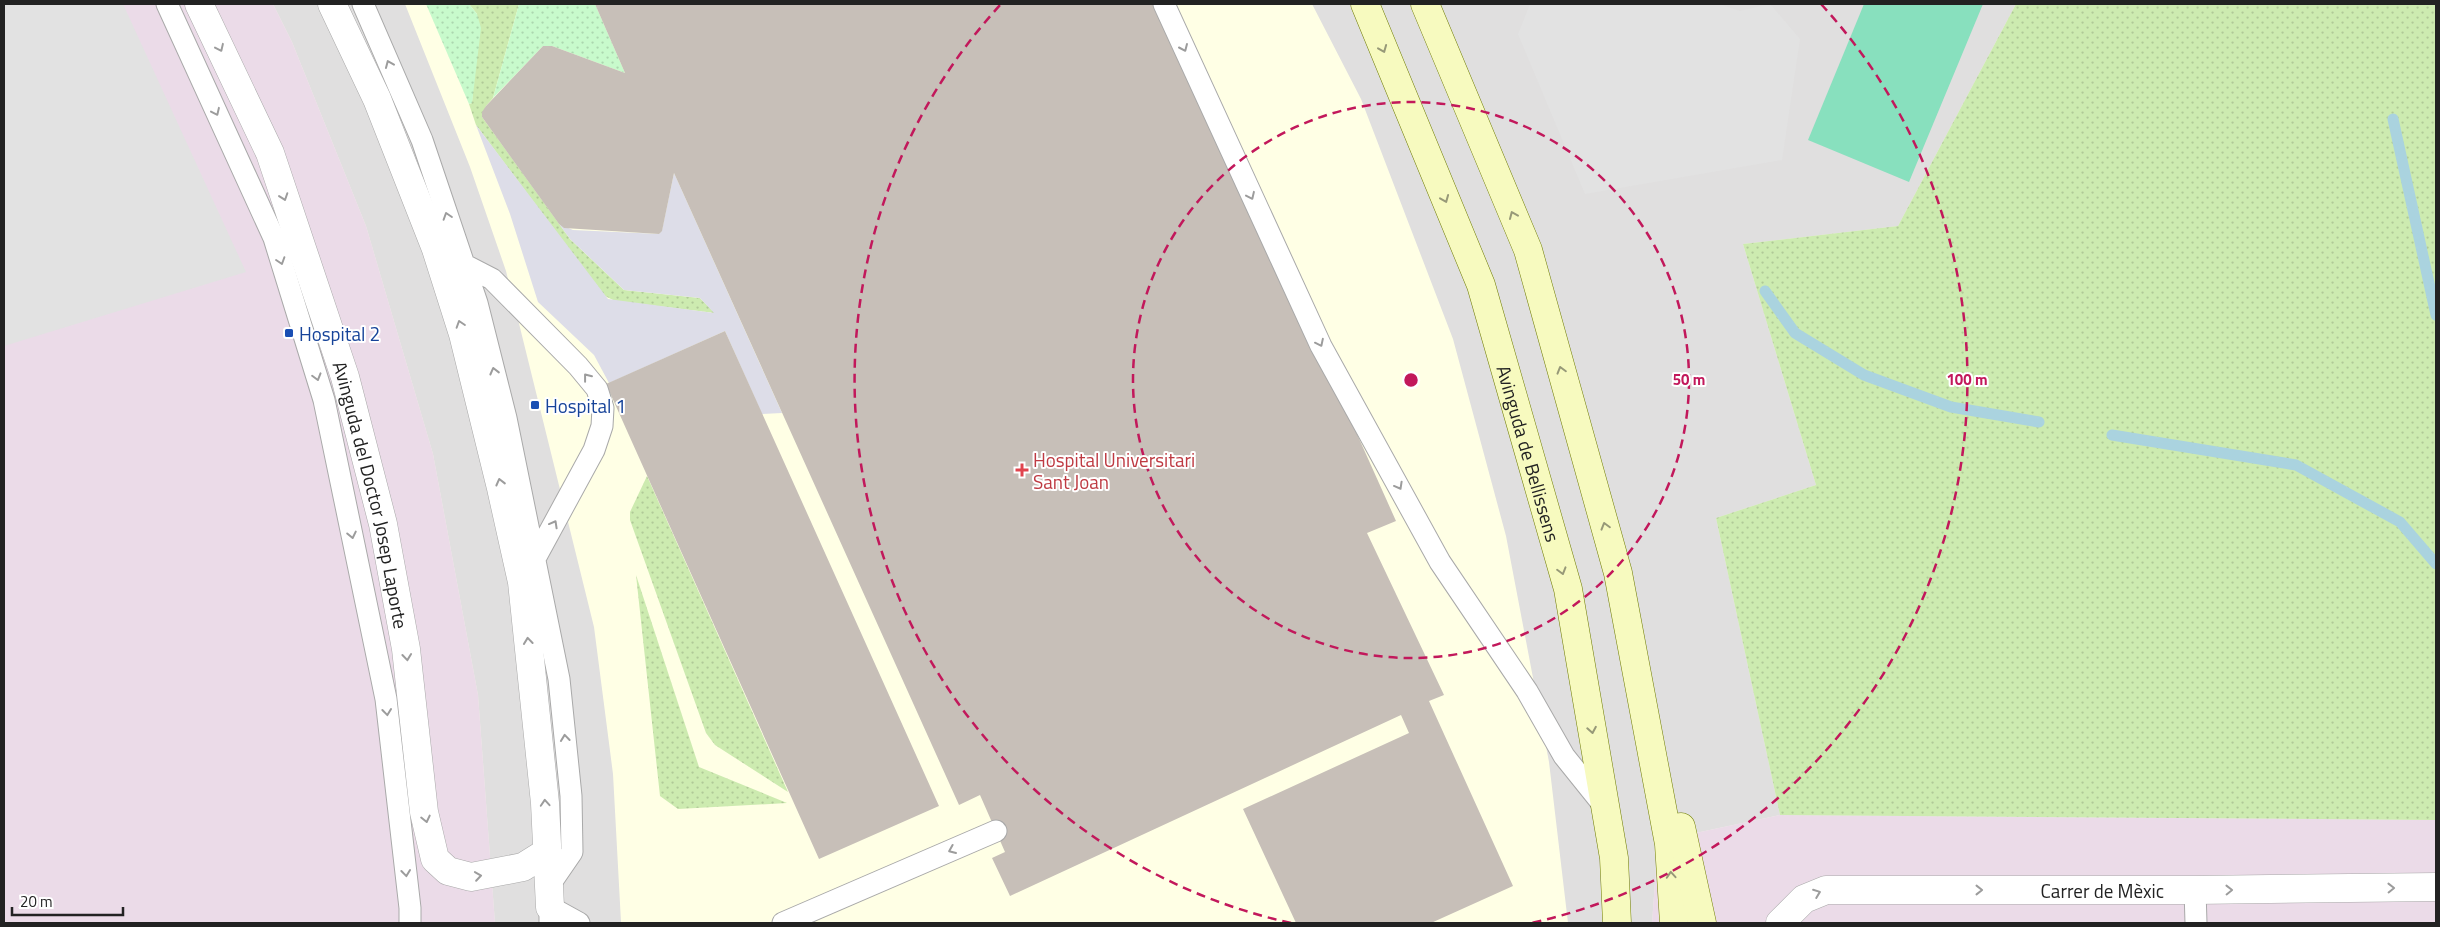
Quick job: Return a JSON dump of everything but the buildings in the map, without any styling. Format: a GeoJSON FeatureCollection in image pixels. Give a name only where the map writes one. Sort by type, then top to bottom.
{"type":"FeatureCollection","features":[{"type":"Feature","properties":{"kind":"main road","name":"Avinguda de Bellissens"},"geometry":{"type":"LineString","coordinates":[[1364,4],[1481,285],[1568,590],[1614,858],[1618,923]]}},
{"type":"Feature","properties":{"kind":"main road"},"geometry":{"type":"LineString","coordinates":[[1425,4],[1528,250],[1618,573],[1700,907],[1702,923]]}},
{"type":"Feature","properties":{"kind":"main road"},"geometry":{"type":"LineString","coordinates":[[1618,573],[1669,844],[1674,923]]}},
{"type":"Feature","properties":{"kind":"street","name":"Avinguda del Doctor Josep Laporte"},"geometry":{"type":"LineString","coordinates":[[199,4],[270,153],[345,377],[383,524],[406,649],[424,812],[435,858],[448,871],[471,877],[523,867],[547,852]]}},
{"type":"Feature","properties":{"kind":"street"},"geometry":{"type":"LineString","coordinates":[[332,4],[378,99],[436,249],[463,334],[529,570],[550,905]]}},
{"type":"Feature","properties":{"kind":"street","name":"Carrer de Mèxic"},"geometry":{"type":"LineString","coordinates":[[1780,923],[1804,898],[1826,890],[2195,890],[2436,887]]}},
{"type":"Feature","properties":{"kind":"lane","name":"Avinguda del Doctor Josep Laporte"},"geometry":{"type":"LineString","coordinates":[[167,4],[274,238],[324,400],[386,699],[410,908],[410,923]]}},
{"type":"Feature","properties":{"kind":"lane"},"geometry":{"type":"LineString","coordinates":[[363,4],[422,140],[477,303],[501,399],[529,570],[559,679],[572,796],[572,852],[550,905],[579,923]]}},
{"type":"Feature","properties":{"kind":"lane"},"geometry":{"type":"LineString","coordinates":[[1164,4],[1321,346],[1440,562],[1527,692],[1564,756],[1605,807]]}},
{"type":"Feature","properties":{"kind":"lane"},"geometry":{"type":"LineString","coordinates":[[436,249],[492,279],[578,366],[597,389],[603,408],[602,426],[594,450],[529,570]]}},
{"type":"Feature","properties":{"kind":"lane"},"geometry":{"type":"LineString","coordinates":[[783,923],[996,831]]}},
{"type":"Feature","properties":{"kind":"lane"},"geometry":{"type":"LineString","coordinates":[[2195,890],[2196,923]]}},
{"type":"Feature","properties":{"kind":"shaded area"},"geometry":{"type":"Polygon","coordinates":[[[4,4],[273,4],[292,42],[366,226],[433,454],[478,695],[495,923],[4,923],[4,4]]]}},
{"type":"Feature","properties":{"kind":"shaded area"},"geometry":{"type":"Polygon","coordinates":[[[4,4],[123,4],[246,272],[4,346],[4,4]]]}},
{"type":"Feature","properties":{"kind":"shaded area","name":"Hospital Universitari Sant Joan"},"geometry":{"type":"Polygon","coordinates":[[[273,4],[2016,4],[1898,226],[1743,244],[1816,485],[1716,518],[1780,815],[1658,841],[1652,923],[495,923],[478,695],[433,454],[366,226],[292,42],[273,4]]]}},
{"type":"Feature","properties":{"kind":"shaded area","name":"Hospital Universitari Sant Joan"},"geometry":{"type":"Polygon","coordinates":[[[405,4],[1312,4],[1361,99],[1453,339],[1506,536],[1549,762],[1568,923],[621,922],[613,774],[594,627],[506,271],[470,167],[405,4]]]}},
{"type":"Feature","properties":{"kind":"shaded area"},"geometry":{"type":"Polygon","coordinates":[[[1530,4],[1719,4],[1740,11],[1770,4],[1800,39],[1782,160],[1585,194],[1518,34],[1530,4]]]}},
{"type":"Feature","properties":{"kind":"shaded area"},"geometry":{"type":"Polygon","coordinates":[[[476,125],[608,299],[714,313],[700,298],[624,290],[570,239],[559,224],[573,230],[659,234],[662,230],[674,173],[782,413],[762,414],[725,331],[609,383],[594,355],[538,302],[510,214],[476,125]]]}},
{"type":"Feature","properties":{"kind":"shaded area"},"geometry":{"type":"Polygon","coordinates":[[[1780,815],[2436,820],[2436,923],[1652,923],[1658,841],[1780,815]]]}},
{"type":"Feature","properties":{"kind":"green space"},"geometry":{"type":"Polygon","coordinates":[[[426,4],[469,4],[477,14],[481,28],[472,103],[469,104],[426,4]]]}},
{"type":"Feature","properties":{"kind":"green space"},"geometry":{"type":"Polygon","coordinates":[[[469,4],[519,4],[493,98],[486,106],[482,117],[570,239],[624,290],[700,298],[715,313],[615,301],[603,295],[476,125],[469,104],[472,103],[477,14],[469,4]]]}},
{"type":"Feature","properties":{"kind":"green space"},"geometry":{"type":"Polygon","coordinates":[[[519,4],[595,4],[625,73],[552,46],[543,46],[493,98],[519,4]]]}},
{"type":"Feature","properties":{"kind":"green space"},"geometry":{"type":"Polygon","coordinates":[[[1864,4],[1983,4],[1909,182],[1808,140],[1864,4]]]}},
{"type":"Feature","properties":{"kind":"green space"},"geometry":{"type":"Polygon","coordinates":[[[2016,4],[2436,4],[2436,820],[1780,815],[1716,518],[1816,485],[1743,244],[1898,226],[2016,4]]]}},
{"type":"Feature","properties":{"kind":"green space"},"geometry":{"type":"Polygon","coordinates":[[[647,476],[788,792],[715,745],[706,733],[630,520],[630,512],[647,476]]]}},
{"type":"Feature","properties":{"kind":"green space"},"geometry":{"type":"Polygon","coordinates":[[[636,575],[699,767],[787,803],[678,809],[660,796],[636,575]]]}},
{"type":"Feature","properties":{"kind":"waterway"},"geometry":{"type":"LineString","coordinates":[[2393,119],[2436,315]]}},
{"type":"Feature","properties":{"kind":"waterway"},"geometry":{"type":"LineString","coordinates":[[1765,291],[1795,333],[1864,375],[1951,407],[2039,422]]}},
{"type":"Feature","properties":{"kind":"waterway"},"geometry":{"type":"LineString","coordinates":[[2112,435],[2296,465],[2400,522],[2436,564]]}},
{"type":"Feature","properties":{"kind":"place","name":"Hospital 2"},"geometry":{"type":"Point","coordinates":[289,333]}},
{"type":"Feature","properties":{"kind":"place","name":"Hospital 1"},"geometry":{"type":"Point","coordinates":[535,405]}},
{"type":"Feature","properties":{"kind":"place","name":"Hospital Universitari Sant Joan"},"geometry":{"type":"Point","coordinates":[1022,470]}}]}
